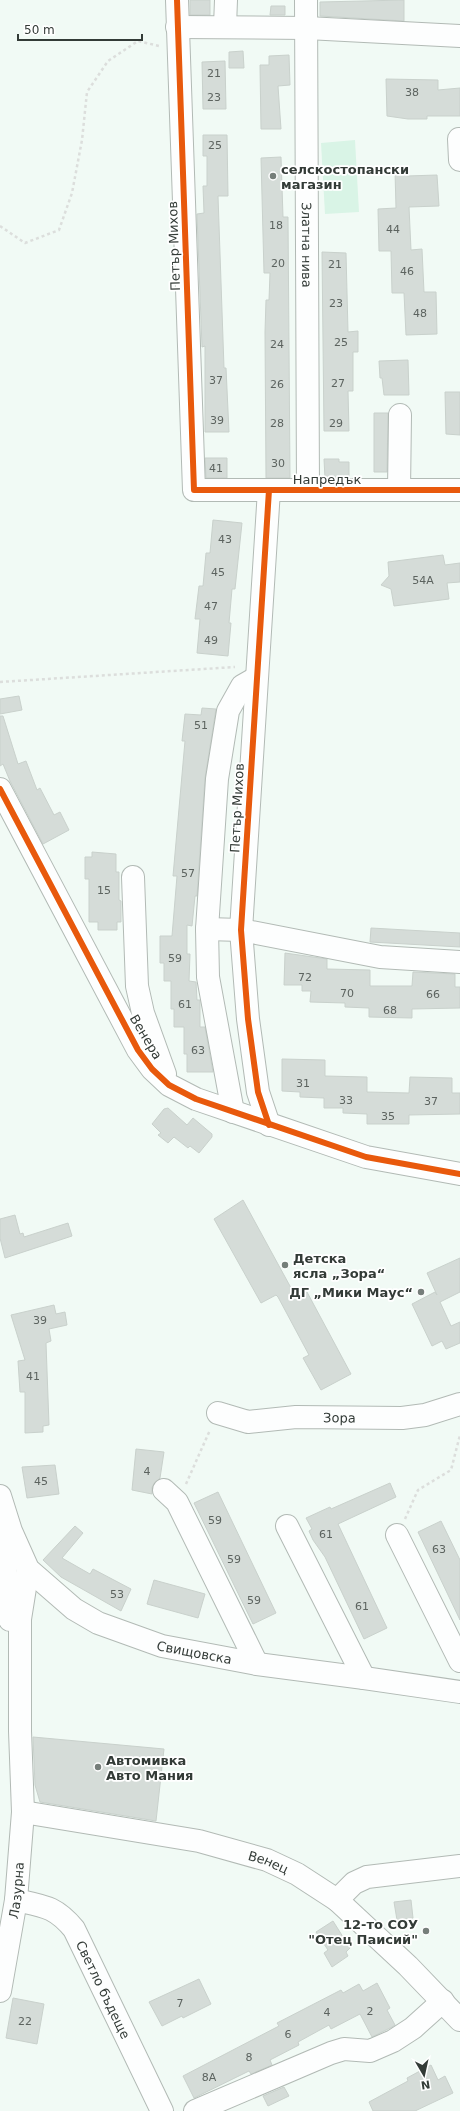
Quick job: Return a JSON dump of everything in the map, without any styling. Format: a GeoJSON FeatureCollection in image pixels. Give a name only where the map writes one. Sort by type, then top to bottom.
{"type":"FeatureCollection","features":[{"type":"Feature","properties":{"kind":"street","name":"Петър Михов"},"geometry":{"type":"LineString","coordinates":[[177,0],[194,490]]}},
{"type":"Feature","properties":{"kind":"street"},"geometry":{"type":"LineString","coordinates":[[226,0],[226,26]]}},
{"type":"Feature","properties":{"kind":"street","name":"Златна нива"},"geometry":{"type":"LineString","coordinates":[[306,0],[308,490]]}},
{"type":"Feature","properties":{"kind":"street"},"geometry":{"type":"LineString","coordinates":[[177,27],[226,26],[307,28],[460,36]]}},
{"type":"Feature","properties":{"kind":"street"},"geometry":{"type":"LineString","coordinates":[[399,490],[400,416]]}},
{"type":"Feature","properties":{"kind":"street","name":"Напредък"},"geometry":{"type":"LineString","coordinates":[[194,490],[460,490]]}},
{"type":"Feature","properties":{"kind":"street","name":"Петър Михов"},"geometry":{"type":"LineString","coordinates":[[269,490],[256,672],[241,930],[248,1019],[257,1085],[269,1125]]}},
{"type":"Feature","properties":{"kind":"street"},"geometry":{"type":"LineString","coordinates":[[233,1112],[208,977],[207,929],[217,779],[228,711],[242,686],[256,672]]}},
{"type":"Feature","properties":{"kind":"street","name":"Венера"},"geometry":{"type":"LineString","coordinates":[[0,790],[138,1050],[152,1069],[169,1085],[196,1099],[366,1157],[460,1174]]}},
{"type":"Feature","properties":{"kind":"street"},"geometry":{"type":"LineString","coordinates":[[133,877],[137,986],[142,1013],[169,1085]]}},
{"type":"Feature","properties":{"kind":"street"},"geometry":{"type":"LineString","coordinates":[[207,929],[241,930],[380,957],[460,962]]}},
{"type":"Feature","properties":{"kind":"street","name":"Зора"},"geometry":{"type":"LineString","coordinates":[[218,1413],[248,1422],[296,1417],[402,1418],[425,1416],[460,1404]]}},
{"type":"Feature","properties":{"kind":"street","name":"Свищовска"},"geometry":{"type":"LineString","coordinates":[[0,1496],[14,1536],[28,1569],[74,1609],[98,1623],[162,1646],[256,1664],[460,1692]]}},
{"type":"Feature","properties":{"kind":"street"},"geometry":{"type":"LineString","coordinates":[[171,1496],[256,1664]]}},
{"type":"Feature","properties":{"kind":"street"},"geometry":{"type":"LineString","coordinates":[[0,1502],[20,1731]]}},
{"type":"Feature","properties":{"kind":"street"},"geometry":{"type":"LineString","coordinates":[[287,1526],[364,1678]]}},
{"type":"Feature","properties":{"kind":"street"},"geometry":{"type":"LineString","coordinates":[[397,1535],[460,1661]]}},
{"type":"Feature","properties":{"kind":"street"},"geometry":{"type":"LineString","coordinates":[[20,1731],[20,1619],[28,1569]]}},
{"type":"Feature","properties":{"kind":"street","name":"Лазурна"},"geometry":{"type":"LineString","coordinates":[[0,1991],[16,1900],[23,1812],[20,1731]]}},
{"type":"Feature","properties":{"kind":"street","name":"Венец"},"geometry":{"type":"LineString","coordinates":[[23,1812],[199,1841],[267,1860],[298,1874],[337,1900],[443,2001],[460,2020]]}},
{"type":"Feature","properties":{"kind":"street"},"geometry":{"type":"LineString","coordinates":[[337,1900],[354,1884],[367,1877],[460,1866]]}},
{"type":"Feature","properties":{"kind":"street","name":"Светло бъдеще"},"geometry":{"type":"LineString","coordinates":[[16,1900],[51,1908],[64,1916],[74,1929],[162,2111]]}},
{"type":"Feature","properties":{"kind":"street"},"geometry":{"type":"LineString","coordinates":[[195,2111],[331,2053],[344,2050],[370,2051],[393,2041],[413,2028],[443,2001]]}},
{"type":"Feature","properties":{"kind":"path"},"geometry":{"type":"LineString","coordinates":[[0,226],[25,243],[59,230],[72,193],[82,140],[87,92],[108,61],[138,41],[178,51]]}},
{"type":"Feature","properties":{"kind":"path"},"geometry":{"type":"LineString","coordinates":[[0,682],[256,672]]}},
{"type":"Feature","properties":{"kind":"path"},"geometry":{"type":"LineString","coordinates":[[171,1496],[218,1413]]}},
{"type":"Feature","properties":{"kind":"path"},"geometry":{"type":"LineString","coordinates":[[397,1535],[418,1490],[451,1470],[460,1435]]}},
{"type":"Feature","properties":{"kind":"green space"},"geometry":{"type":"Polygon","coordinates":[[[355,140],[359,212],[325,214],[321,143],[355,140]]]}},
{"type":"Feature","properties":{"kind":"building"},"geometry":{"type":"Polygon","coordinates":[[[190,0],[210,0],[210,15],[190,15],[190,0]]]}},
{"type":"Feature","properties":{"kind":"building"},"geometry":{"type":"Polygon","coordinates":[[[404,0],[404,21],[320,16],[320,2],[404,0]]]}},
{"type":"Feature","properties":{"kind":"building"},"geometry":{"type":"Polygon","coordinates":[[[271,6],[285,6],[285,15],[270,15],[271,6]]]}},
{"type":"Feature","properties":{"kind":"building"},"geometry":{"type":"Polygon","coordinates":[[[243,51],[244,68],[229,68],[229,52],[243,51]]]}},
{"type":"Feature","properties":{"kind":"building"},"geometry":{"type":"Polygon","coordinates":[[[289,55],[290,85],[278,86],[281,129],[261,129],[260,65],[269,65],[269,56],[289,55]]]}},
{"type":"Feature","properties":{"kind":"building"},"geometry":{"type":"Polygon","coordinates":[[[225,61],[226,109],[203,109],[202,62],[225,61]]]}},
{"type":"Feature","properties":{"kind":"building"},"geometry":{"type":"Polygon","coordinates":[[[386,79],[438,80],[438,90],[460,88],[460,116],[427,116],[427,119],[408,119],[387,116],[386,79]]]}},
{"type":"Feature","properties":{"kind":"building"},"geometry":{"type":"Polygon","coordinates":[[[203,135],[227,135],[228,196],[218,196],[224,368],[226,368],[229,432],[205,432],[205,346],[202,347],[197,214],[204,213],[203,186],[207,186],[207,156],[203,156],[203,135]]]}},
{"type":"Feature","properties":{"kind":"building"},"geometry":{"type":"Polygon","coordinates":[[[281,157],[283,217],[288,217],[290,478],[266,478],[265,332],[266,300],[269,300],[270,273],[264,273],[261,158],[281,157]]]}},
{"type":"Feature","properties":{"kind":"building"},"geometry":{"type":"Polygon","coordinates":[[[395,171],[407,171],[407,176],[437,175],[439,206],[409,207],[411,250],[422,249],[424,292],[436,292],[437,334],[406,335],[404,293],[392,293],[391,251],[379,251],[378,209],[396,208],[395,171]]]}},
{"type":"Feature","properties":{"kind":"building"},"geometry":{"type":"Polygon","coordinates":[[[322,252],[346,253],[348,332],[358,331],[358,352],[353,352],[353,391],[348,391],[349,431],[324,431],[322,252]]]}},
{"type":"Feature","properties":{"kind":"building"},"geometry":{"type":"Polygon","coordinates":[[[408,360],[409,395],[384,395],[382,378],[380,378],[379,361],[408,360]]]}},
{"type":"Feature","properties":{"kind":"building"},"geometry":{"type":"Polygon","coordinates":[[[445,392],[460,392],[460,435],[446,434],[445,392]]]}},
{"type":"Feature","properties":{"kind":"building"},"geometry":{"type":"Polygon","coordinates":[[[374,413],[388,413],[387,472],[374,472],[374,413]]]}},
{"type":"Feature","properties":{"kind":"building"},"geometry":{"type":"Polygon","coordinates":[[[205,458],[227,458],[227,478],[206,478],[205,458]]]}},
{"type":"Feature","properties":{"kind":"building"},"geometry":{"type":"Polygon","coordinates":[[[324,459],[339,459],[339,462],[349,462],[349,478],[325,478],[324,459]]]}},
{"type":"Feature","properties":{"kind":"building"},"geometry":{"type":"Polygon","coordinates":[[[213,520],[242,523],[235,589],[232,589],[228,656],[197,653],[200,619],[195,619],[199,586],[203,586],[206,553],[210,553],[213,520]]]}},
{"type":"Feature","properties":{"kind":"building"},"geometry":{"type":"Polygon","coordinates":[[[443,555],[445,565],[460,563],[460,582],[447,583],[449,599],[394,606],[391,589],[381,585],[389,576],[388,562],[443,555]]]}},
{"type":"Feature","properties":{"kind":"building"},"geometry":{"type":"Polygon","coordinates":[[[19,696],[22,710],[0,714],[0,699],[19,696]]]}},
{"type":"Feature","properties":{"kind":"building"},"geometry":{"type":"Polygon","coordinates":[[[202,708],[216,709],[205,778],[197,896],[195,896],[192,926],[187,925],[187,954],[190,954],[189,981],[196,982],[197,1000],[200,1000],[200,1027],[205,1027],[213,1072],[187,1072],[187,1054],[184,1054],[184,1027],[174,1027],[174,1009],[171,1009],[171,981],[164,981],[164,963],[160,963],[160,936],[172,936],[177,876],[173,876],[185,741],[182,741],[185,714],[201,715],[202,708]]]}},
{"type":"Feature","properties":{"kind":"building"},"geometry":{"type":"Polygon","coordinates":[[[0,716],[3,716],[18,764],[26,761],[37,790],[40,788],[54,815],[60,812],[69,830],[43,844],[10,781],[3,764],[0,766],[0,716]]]}},
{"type":"Feature","properties":{"kind":"building"},"geometry":{"type":"Polygon","coordinates":[[[92,852],[116,854],[116,872],[119,872],[119,900],[121,901],[121,922],[117,922],[117,930],[98,930],[98,922],[89,922],[89,879],[85,879],[85,857],[92,857],[92,852]]]}},
{"type":"Feature","properties":{"kind":"building"},"geometry":{"type":"Polygon","coordinates":[[[371,928],[460,933],[460,947],[370,942],[371,928]]]}},
{"type":"Feature","properties":{"kind":"building"},"geometry":{"type":"Polygon","coordinates":[[[285,953],[327,959],[327,969],[370,970],[370,986],[412,986],[413,972],[455,974],[455,987],[460,987],[460,1008],[412,1009],[412,1018],[369,1017],[369,1008],[345,1007],[345,1003],[310,1002],[311,991],[302,991],[302,985],[284,985],[285,953]]]}},
{"type":"Feature","properties":{"kind":"building"},"geometry":{"type":"Polygon","coordinates":[[[282,1059],[325,1060],[325,1076],[367,1077],[367,1092],[409,1093],[410,1077],[452,1078],[452,1093],[460,1093],[460,1114],[409,1115],[409,1124],[367,1124],[367,1114],[343,1113],[343,1108],[324,1108],[324,1098],[300,1097],[300,1092],[282,1091],[282,1059]]]}},
{"type":"Feature","properties":{"kind":"building"},"geometry":{"type":"Polygon","coordinates":[[[168,1108],[187,1125],[193,1118],[212,1134],[212,1137],[199,1153],[190,1146],[188,1148],[174,1137],[168,1143],[158,1135],[161,1133],[152,1124],[164,1109],[168,1108]]]}},
{"type":"Feature","properties":{"kind":"building"},"geometry":{"type":"Polygon","coordinates":[[[243,1200],[296,1297],[307,1292],[351,1374],[321,1390],[303,1358],[309,1355],[278,1297],[276,1295],[261,1303],[214,1219],[243,1200]]]}},
{"type":"Feature","properties":{"kind":"building"},"geometry":{"type":"Polygon","coordinates":[[[15,1215],[20,1234],[23,1233],[24,1237],[68,1223],[72,1236],[5,1258],[0,1238],[0,1219],[15,1215]]]}},
{"type":"Feature","properties":{"kind":"building"},"geometry":{"type":"Polygon","coordinates":[[[460,1258],[460,1292],[440,1302],[451,1326],[460,1322],[460,1343],[446,1349],[442,1341],[432,1346],[412,1304],[435,1292],[437,1295],[427,1273],[460,1258]]]}},
{"type":"Feature","properties":{"kind":"building"},"geometry":{"type":"Polygon","coordinates":[[[54,1305],[56,1314],[65,1312],[67,1325],[49,1329],[51,1341],[46,1343],[49,1425],[43,1426],[43,1432],[25,1433],[25,1392],[20,1392],[18,1361],[25,1360],[11,1315],[54,1305]]]}},
{"type":"Feature","properties":{"kind":"building"},"geometry":{"type":"Polygon","coordinates":[[[136,1449],[164,1452],[160,1478],[152,1487],[152,1494],[132,1490],[136,1449]]]}},
{"type":"Feature","properties":{"kind":"building"},"geometry":{"type":"Polygon","coordinates":[[[55,1465],[59,1494],[27,1498],[22,1467],[55,1465]]]}},
{"type":"Feature","properties":{"kind":"building"},"geometry":{"type":"Polygon","coordinates":[[[390,1483],[396,1497],[338,1524],[387,1628],[364,1639],[325,1557],[313,1540],[309,1531],[312,1529],[306,1518],[330,1507],[331,1509],[390,1483]]]}},
{"type":"Feature","properties":{"kind":"building"},"geometry":{"type":"Polygon","coordinates":[[[218,1492],[276,1613],[253,1624],[194,1503],[218,1492]]]}},
{"type":"Feature","properties":{"kind":"building"},"geometry":{"type":"Polygon","coordinates":[[[441,1521],[460,1560],[460,1620],[418,1532],[441,1521]]]}},
{"type":"Feature","properties":{"kind":"building"},"geometry":{"type":"Polygon","coordinates":[[[75,1526],[83,1533],[62,1558],[90,1574],[93,1569],[131,1589],[121,1611],[61,1577],[43,1560],[75,1526]]]}},
{"type":"Feature","properties":{"kind":"building"},"geometry":{"type":"Polygon","coordinates":[[[154,1580],[205,1594],[198,1618],[147,1604],[154,1580]]]}},
{"type":"Feature","properties":{"kind":"building","name":"Автомивка Авто Мания"},"geometry":{"type":"Polygon","coordinates":[[[33,1737],[164,1749],[156,1821],[40,1802],[35,1785],[33,1737]]]}},
{"type":"Feature","properties":{"kind":"building"},"geometry":{"type":"Polygon","coordinates":[[[411,1900],[413,1918],[397,1920],[394,1902],[411,1900]]]}},
{"type":"Feature","properties":{"kind":"building"},"geometry":{"type":"Polygon","coordinates":[[[333,1921],[350,1948],[346,1952],[348,1956],[332,1967],[324,1953],[328,1950],[316,1932],[333,1921]]]}},
{"type":"Feature","properties":{"kind":"building"},"geometry":{"type":"Polygon","coordinates":[[[199,1979],[211,2004],[183,2018],[182,2016],[162,2026],[149,2002],[199,1979]]]}},
{"type":"Feature","properties":{"kind":"building"},"geometry":{"type":"Polygon","coordinates":[[[377,1983],[390,2008],[387,2010],[395,2025],[392,2027],[372,2037],[360,2014],[331,2029],[329,2025],[298,2042],[299,2045],[270,2060],[272,2065],[251,2074],[249,2071],[194,2098],[183,2076],[279,2026],[277,2023],[341,1990],[343,1993],[359,1984],[363,1991],[377,1983]]]}},
{"type":"Feature","properties":{"kind":"building"},"geometry":{"type":"Polygon","coordinates":[[[13,1998],[44,2004],[37,2044],[6,2038],[13,1998]]]}},
{"type":"Feature","properties":{"kind":"building"},"geometry":{"type":"Polygon","coordinates":[[[431,2065],[438,2080],[445,2076],[453,2093],[415,2111],[373,2111],[369,2102],[408,2081],[407,2078],[431,2065]]]}},
{"type":"Feature","properties":{"kind":"building"},"geometry":{"type":"Polygon","coordinates":[[[284,2087],[289,2096],[268,2106],[263,2096],[284,2087]]]}},
{"type":"Feature","properties":{"kind":"cycle path"},"geometry":{"type":"LineString","coordinates":[[177,0],[194,490],[460,490]]}},
{"type":"Feature","properties":{"kind":"cycle path"},"geometry":{"type":"LineString","coordinates":[[269,490],[241,930],[248,1019],[258,1092],[269,1125]]}},
{"type":"Feature","properties":{"kind":"cycle path"},"geometry":{"type":"LineString","coordinates":[[0,789],[138,1050],[152,1069],[169,1085],[196,1099],[366,1157],[460,1174]]}},
{"type":"Feature","properties":{"kind":"place","name":"селскостопански магазин"},"geometry":{"type":"Point","coordinates":[273,176]}},
{"type":"Feature","properties":{"kind":"place","name":"Детска ясла „Зора“"},"geometry":{"type":"Point","coordinates":[285,1265]}},
{"type":"Feature","properties":{"kind":"place","name":"ДГ „Мики Маус“"},"geometry":{"type":"Point","coordinates":[421,1292]}},
{"type":"Feature","properties":{"kind":"place","name":"Автомивка Авто Мания"},"geometry":{"type":"Point","coordinates":[98,1767]}},
{"type":"Feature","properties":{"kind":"place","name":"12-то СОУ \"Отец Паисий\""},"geometry":{"type":"Point","coordinates":[426,1931]}}]}
